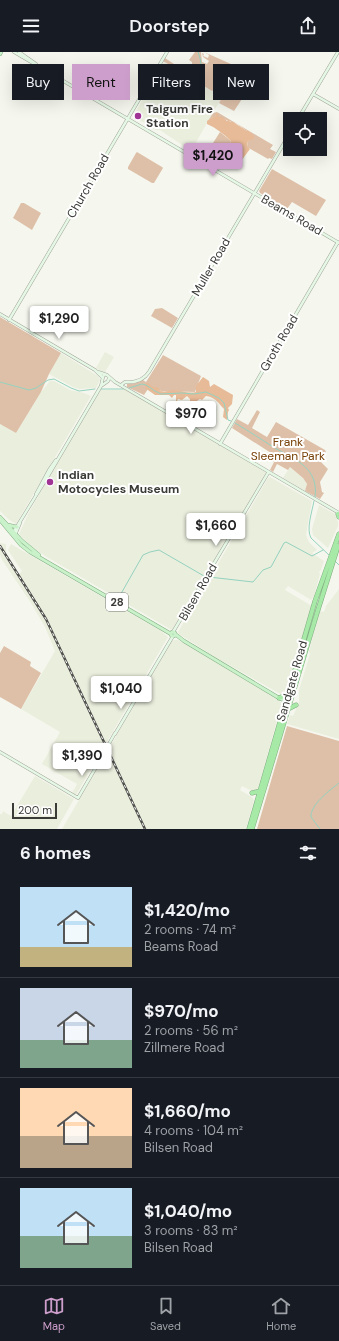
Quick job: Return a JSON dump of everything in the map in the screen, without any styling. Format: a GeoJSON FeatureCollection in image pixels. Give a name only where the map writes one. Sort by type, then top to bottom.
{"type":"FeatureCollection","features":[{"type":"Feature","properties":{"kind":"highway","name":"Sandgate Road"},"geometry":{"type":"LineString","coordinates":[[334,555],[339,534]]}},
{"type":"Feature","properties":{"kind":"highway","name":"Sandgate Road"},"geometry":{"type":"LineString","coordinates":[[252,829],[288,709],[288,694],[315,601],[339,543]]}},
{"type":"Feature","properties":{"kind":"highway","name":"Sandgate Road"},"geometry":{"type":"LineString","coordinates":[[249,829],[288,702],[306,650],[331,562]]}},
{"type":"Feature","properties":{"kind":"highway"},"geometry":{"type":"LineString","coordinates":[[306,650],[307,656]]}},
{"type":"Feature","properties":{"kind":"highway"},"geometry":{"type":"LineString","coordinates":[[279,698],[288,694]]}},
{"type":"Feature","properties":{"kind":"highway"},"geometry":{"type":"LineString","coordinates":[[288,709],[296,705]]}},
{"type":"Feature","properties":{"kind":"highway"},"geometry":{"type":"LineString","coordinates":[[252,793],[260,791]]}},
{"type":"Feature","properties":{"kind":"main road","name":"28"},"geometry":{"type":"LineString","coordinates":[[0,517],[26,549],[288,702]]}},
{"type":"Feature","properties":{"kind":"main road","name":"28"},"geometry":{"type":"LineString","coordinates":[[0,520],[14,534]]}},
{"type":"Feature","properties":{"kind":"main road"},"geometry":{"type":"LineString","coordinates":[[8,525],[17,527]]}},
{"type":"Feature","properties":{"kind":"street","name":"Beams Road"},"geometry":{"type":"LineString","coordinates":[[14,52],[35,64]]}},
{"type":"Feature","properties":{"kind":"street","name":"Beams Road"},"geometry":{"type":"LineString","coordinates":[[19,52],[31,59],[36,64]]}},
{"type":"Feature","properties":{"kind":"street","name":"Church Road"},"geometry":{"type":"LineString","coordinates":[[10,321],[12,315],[166,52]]}},
{"type":"Feature","properties":{"kind":"street"},"geometry":{"type":"LineString","coordinates":[[302,112],[338,52]]}},
{"type":"Feature","properties":{"kind":"street","name":"Beams Road"},"geometry":{"type":"LineString","coordinates":[[64,81],[338,242]]}},
{"type":"Feature","properties":{"kind":"street"},"geometry":{"type":"LineString","coordinates":[[313,94],[339,109]]}},
{"type":"Feature","properties":{"kind":"street","name":"Muller Road"},"geometry":{"type":"LineString","coordinates":[[122,386],[125,382],[136,382],[143,379],[150,371],[283,145]]}},
{"type":"Feature","properties":{"kind":"street","name":"Groth Road"},"geometry":{"type":"LineString","coordinates":[[220,444],[338,242]]}},
{"type":"Feature","properties":{"kind":"street"},"geometry":{"type":"LineString","coordinates":[[0,314],[98,372],[103,378],[122,386],[339,515]]}},
{"type":"Feature","properties":{"kind":"street"},"geometry":{"type":"LineString","coordinates":[[103,378],[107,376],[107,380]]}},
{"type":"Feature","properties":{"kind":"street"},"geometry":{"type":"LineString","coordinates":[[14,534],[36,496],[39,487],[57,460],[100,386],[103,378]]}},
{"type":"Feature","properties":{"kind":"street"},"geometry":{"type":"LineString","coordinates":[[100,386],[107,380]]}},
{"type":"Feature","properties":{"kind":"street","name":"Bilsen Road"},"geometry":{"type":"LineString","coordinates":[[0,752],[78,798],[268,472]]}},
{"type":"Feature","properties":{"kind":"street"},"geometry":{"type":"LineString","coordinates":[[14,534],[20,526],[20,523]]}},
{"type":"Feature","properties":{"kind":"shaded area"},"geometry":{"type":"Polygon","coordinates":[[[205,87],[213,92],[213,100],[220,100],[191,151],[160,130],[153,129],[154,126],[140,121],[143,115],[136,111],[142,100],[205,100],[205,87]]]}},
{"type":"Feature","properties":{"kind":"shaded area"},"geometry":{"type":"Polygon","coordinates":[[[216,113],[218,114],[218,117],[222,117],[227,121],[229,120],[230,122],[233,122],[249,131],[254,136],[254,139],[248,141],[247,146],[250,149],[241,161],[238,160],[231,163],[227,161],[227,152],[231,141],[220,131],[207,124],[207,121],[215,117],[216,113]]]}},
{"type":"Feature","properties":{"kind":"shaded area"},"geometry":{"type":"Polygon","coordinates":[[[105,352],[114,357],[104,373],[96,368],[105,352]]]}},
{"type":"Feature","properties":{"kind":"shaded area"},"geometry":{"type":"Polygon","coordinates":[[[61,353],[98,376],[100,380],[96,388],[79,389],[49,374],[61,353]]]}},
{"type":"Feature","properties":{"kind":"shaded area"},"geometry":{"type":"Polygon","coordinates":[[[203,377],[209,381],[210,387],[214,384],[233,395],[232,404],[228,408],[227,420],[223,417],[224,409],[212,398],[206,396],[202,400],[200,399],[195,402],[194,405],[190,402],[190,399],[187,396],[182,400],[178,399],[176,401],[176,395],[172,398],[169,395],[155,395],[145,388],[146,383],[148,383],[153,387],[159,388],[160,391],[173,390],[190,393],[196,392],[196,386],[203,377]]]}},
{"type":"Feature","properties":{"kind":"shaded area"},"geometry":{"type":"Polygon","coordinates":[[[50,381],[54,381],[70,390],[91,396],[16,524],[0,511],[0,424],[16,433],[41,392],[50,381]]]}},
{"type":"Feature","properties":{"kind":"shaded area"},"geometry":{"type":"Polygon","coordinates":[[[99,390],[127,390],[267,473],[172,630],[45,556],[31,546],[19,534],[28,514],[99,390]]]}},
{"type":"Feature","properties":{"kind":"shaded area"},"geometry":{"type":"Polygon","coordinates":[[[290,467],[303,478],[307,485],[305,491],[283,478],[290,467]]]}},
{"type":"Feature","properties":{"kind":"shaded area"},"geometry":{"type":"Polygon","coordinates":[[[270,477],[312,501],[306,535],[309,542],[317,550],[312,553],[324,561],[319,572],[320,574],[314,596],[311,600],[288,586],[285,590],[312,606],[285,693],[282,695],[215,657],[178,632],[268,478],[270,477]]]}},
{"type":"Feature","properties":{"kind":"shaded area"},"geometry":{"type":"Polygon","coordinates":[[[319,505],[335,514],[338,522],[338,526],[328,548],[313,535],[312,529],[319,505]]]}},
{"type":"Feature","properties":{"kind":"shaded area"},"geometry":{"type":"Polygon","coordinates":[[[0,543],[6,544],[6,553],[19,574],[22,571],[8,550],[11,544],[161,631],[168,637],[76,795],[72,793],[77,784],[42,764],[60,732],[21,709],[55,651],[45,627],[2,560],[0,555],[0,543]]]}},
{"type":"Feature","properties":{"kind":"shaded area"},"geometry":{"type":"Polygon","coordinates":[[[339,589],[339,739],[287,724],[290,715],[293,716],[299,702],[299,690],[310,654],[309,651],[320,611],[324,612],[326,606],[339,589]]]}},
{"type":"Feature","properties":{"kind":"shaded area"},"geometry":{"type":"Polygon","coordinates":[[[178,640],[268,693],[282,703],[258,788],[252,791],[242,786],[240,790],[252,797],[254,800],[246,829],[62,829],[171,642],[178,640]]]}},
{"type":"Feature","properties":{"kind":"shaded area"},"geometry":{"type":"Polygon","coordinates":[[[35,776],[74,799],[57,829],[0,829],[0,814],[2,814],[3,811],[11,816],[35,776]]]}},
{"type":"Feature","properties":{"kind":"green space"},"geometry":{"type":"Polygon","coordinates":[[[195,52],[201,52],[202,62],[207,64],[209,61],[203,57],[202,53],[204,54],[203,56],[208,58],[209,55],[204,52],[231,64],[213,64],[212,91],[205,87],[205,64],[192,64],[189,60],[195,52]]]}},
{"type":"Feature","properties":{"kind":"green space"},"geometry":{"type":"Polygon","coordinates":[[[165,58],[174,64],[168,64],[163,61],[165,58]]]}},
{"type":"Feature","properties":{"kind":"green space"},"geometry":{"type":"Polygon","coordinates":[[[221,100],[241,100],[234,111],[219,103],[221,100]]]}},
{"type":"Feature","properties":{"kind":"green space"},"geometry":{"type":"Polygon","coordinates":[[[217,112],[273,145],[270,149],[276,152],[272,159],[268,159],[247,147],[248,141],[253,137],[249,131],[237,124],[218,117],[217,113],[215,117],[208,121],[213,113],[217,112]]]}},
{"type":"Feature","properties":{"kind":"green space"},"geometry":{"type":"Polygon","coordinates":[[[220,132],[231,141],[227,152],[226,162],[214,155],[219,147],[213,143],[220,132]]]}},
{"type":"Feature","properties":{"kind":"green space"},"geometry":{"type":"Polygon","coordinates":[[[137,152],[163,168],[154,183],[128,169],[137,152]]]}},
{"type":"Feature","properties":{"kind":"green space"},"geometry":{"type":"Polygon","coordinates":[[[272,169],[326,200],[316,216],[292,202],[287,209],[260,193],[259,191],[272,169]]]}},
{"type":"Feature","properties":{"kind":"green space"},"geometry":{"type":"Polygon","coordinates":[[[21,203],[24,203],[41,213],[32,230],[13,218],[21,203]]]}},
{"type":"Feature","properties":{"kind":"green space"},"geometry":{"type":"Polygon","coordinates":[[[162,308],[178,318],[172,328],[151,316],[155,309],[162,308]]]}},
{"type":"Feature","properties":{"kind":"green space"},"geometry":{"type":"Polygon","coordinates":[[[0,317],[61,353],[41,392],[16,433],[0,424],[0,317]]]}},
{"type":"Feature","properties":{"kind":"green space"},"geometry":{"type":"Polygon","coordinates":[[[163,355],[201,376],[195,392],[161,391],[150,386],[144,395],[127,387],[127,384],[143,380],[146,382],[163,355]]]}},
{"type":"Feature","properties":{"kind":"green space","name":"Frank Sleeman Park"},"geometry":{"type":"Polygon","coordinates":[[[257,410],[260,412],[252,428],[267,437],[276,422],[325,450],[326,452],[321,462],[328,469],[320,482],[322,492],[324,493],[320,499],[305,491],[307,484],[303,478],[290,467],[288,470],[277,464],[273,472],[270,470],[274,462],[268,458],[271,453],[232,428],[237,419],[248,425],[257,410]]]}},
{"type":"Feature","properties":{"kind":"green space"},"geometry":{"type":"Polygon","coordinates":[[[4,646],[31,662],[30,666],[41,673],[21,709],[0,697],[0,653],[4,646]]]}},
{"type":"Feature","properties":{"kind":"green space"},"geometry":{"type":"Polygon","coordinates":[[[287,726],[339,741],[339,829],[257,829],[287,726]]]}},
{"type":"Feature","properties":{"kind":"waterway"},"geometry":{"type":"LineString","coordinates":[[198,52],[201,64]]}},
{"type":"Feature","properties":{"kind":"waterway"},"geometry":{"type":"LineString","coordinates":[[0,382],[29,390],[36,388],[48,380],[54,379],[79,391],[95,389]]}},
{"type":"Feature","properties":{"kind":"waterway"},"geometry":{"type":"LineString","coordinates":[[129,388],[142,384],[161,394],[194,394],[206,392],[219,398],[224,403],[228,420],[231,421]]}},
{"type":"Feature","properties":{"kind":"waterway"},"geometry":{"type":"LineString","coordinates":[[101,389],[124,389]]}},
{"type":"Feature","properties":{"kind":"waterway"},"geometry":{"type":"LineString","coordinates":[[235,423],[304,466],[310,472],[313,479],[315,497]]}},
{"type":"Feature","properties":{"kind":"waterway"},"geometry":{"type":"LineString","coordinates":[[314,501],[309,530],[311,538],[330,556]]}},
{"type":"Feature","properties":{"kind":"waterway"},"geometry":{"type":"LineString","coordinates":[[209,577],[253,582],[263,570],[271,567],[284,543],[286,542],[312,556],[323,550]]}},
{"type":"Feature","properties":{"kind":"waterway"},"geometry":{"type":"LineString","coordinates":[[118,599],[143,555],[150,552],[159,550],[204,576]]}},
{"type":"Feature","properties":{"kind":"waterway"},"geometry":{"type":"LineString","coordinates":[[335,561],[339,565]]}},
{"type":"Feature","properties":{"kind":"waterway"},"geometry":{"type":"LineString","coordinates":[[320,829],[311,817],[312,812],[321,798],[339,783]]}},
{"type":"Feature","properties":{"kind":"railway"},"geometry":{"type":"LineString","coordinates":[[0,546],[46,619],[145,829]]}},
{"type":"Feature","properties":{"kind":"place","name":"Taigum Fire Station"},"geometry":{"type":"Point","coordinates":[138,116]}},
{"type":"Feature","properties":{"kind":"place","name":"Indian Motocycles Museum"},"geometry":{"type":"Point","coordinates":[50,482]}}]}
